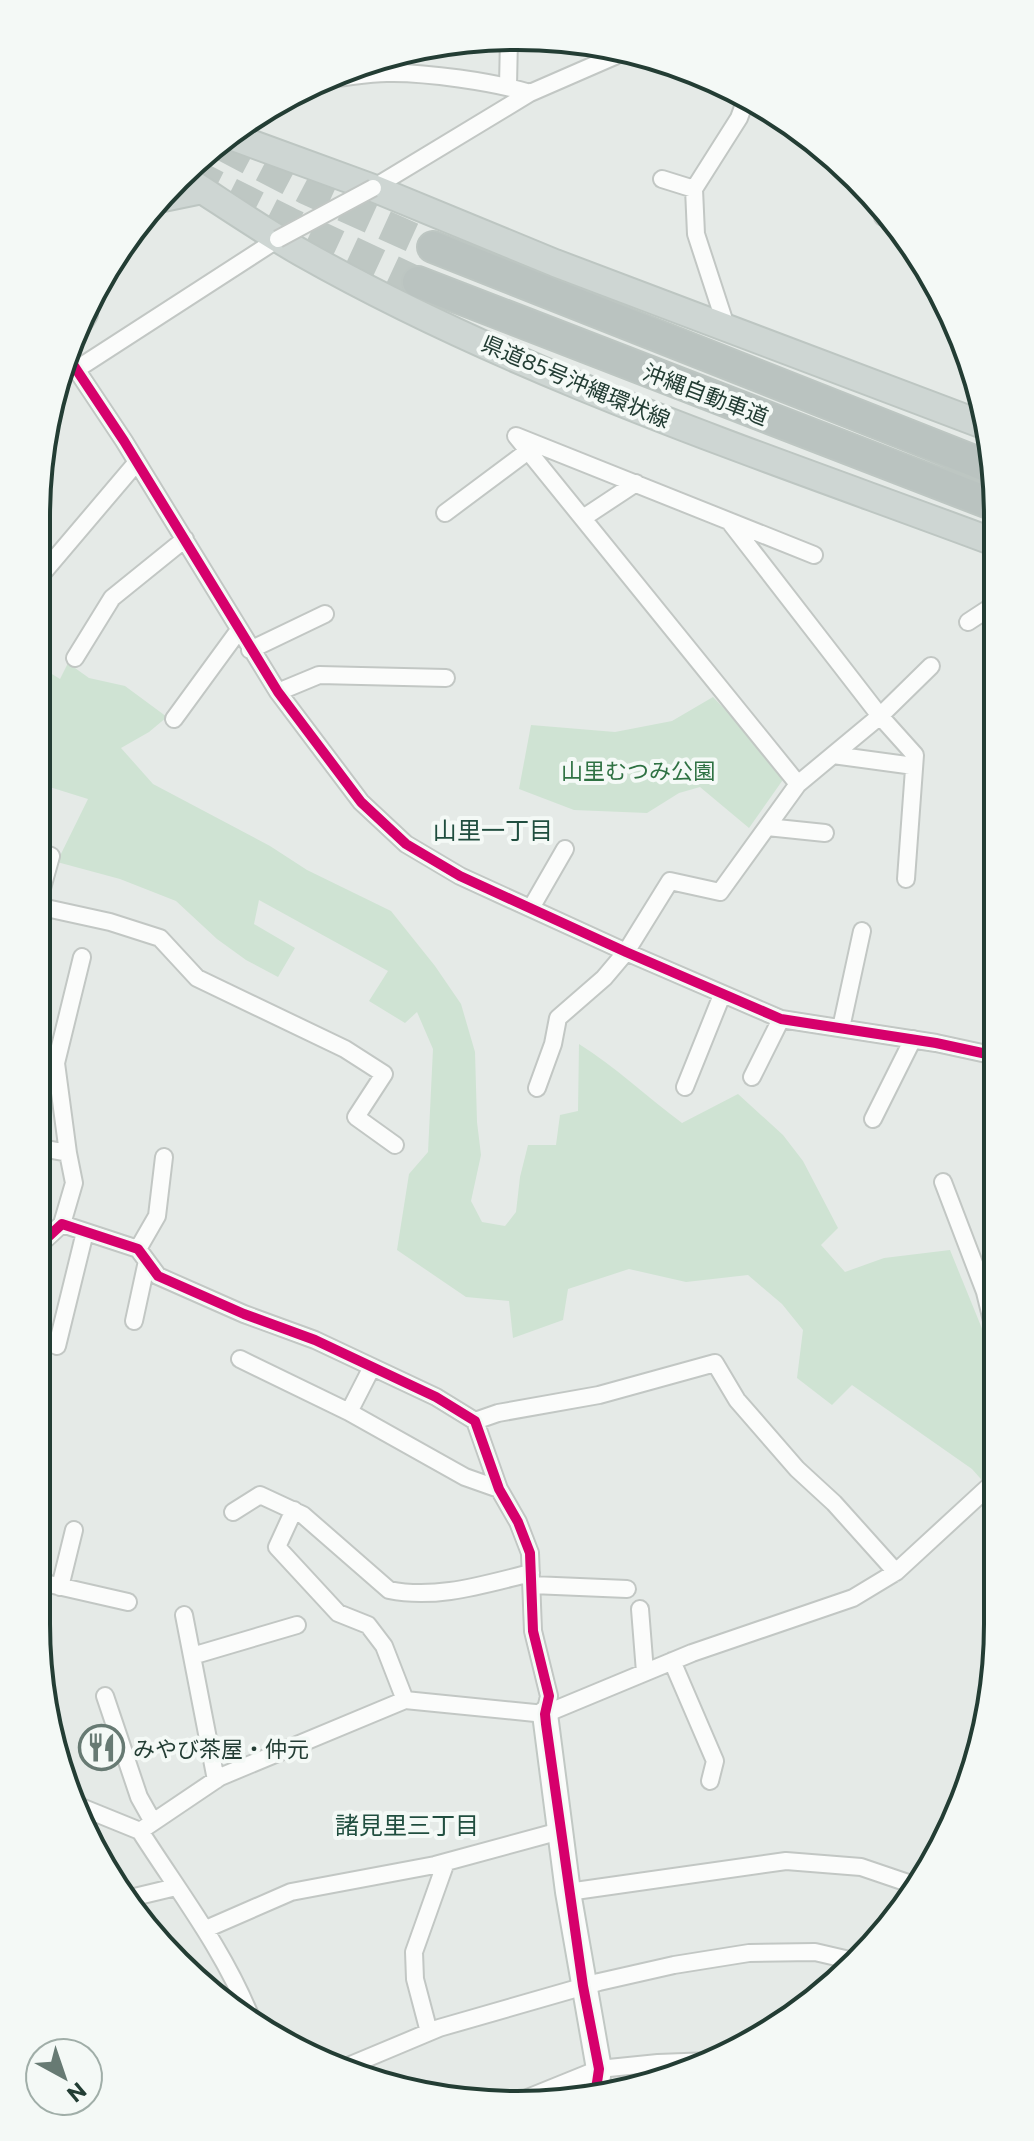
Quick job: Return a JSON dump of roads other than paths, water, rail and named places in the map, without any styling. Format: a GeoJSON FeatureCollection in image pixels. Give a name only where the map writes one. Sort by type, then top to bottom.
{"type":"FeatureCollection","features":[{"type":"Feature","properties":{"kind":"highway","name":"沖縄自動車道"},"geometry":{"type":"LineString","coordinates":[[433,247],[981,464]]}},
{"type":"Feature","properties":{"kind":"highway","name":"沖縄自動車道"},"geometry":{"type":"LineString","coordinates":[[418,282],[983,501]]}},
{"type":"Feature","properties":{"kind":"main road"},"geometry":{"type":"LineString","coordinates":[[242,140],[974,421]]}},
{"type":"Feature","properties":{"kind":"main road","name":"県道85号沖縄環状線"},"geometry":{"type":"LineString","coordinates":[[191,183],[278,239],[434,320],[585,386],[984,538]]}},
{"type":"Feature","properties":{"kind":"main road"},"geometry":{"type":"LineString","coordinates":[[180,195],[202,190]]}},
{"type":"Feature","properties":{"kind":"street"},"geometry":{"type":"LineString","coordinates":[[508,86],[509,50]]}},
{"type":"Feature","properties":{"kind":"street"},"geometry":{"type":"LineString","coordinates":[[78,359],[530,93],[608,59]]}},
{"type":"Feature","properties":{"kind":"street"},"geometry":{"type":"LineString","coordinates":[[364,76],[387,73],[508,86],[530,93]]}},
{"type":"Feature","properties":{"kind":"street"},"geometry":{"type":"LineString","coordinates":[[727,329],[696,234],[694,189],[742,109]]}},
{"type":"Feature","properties":{"kind":"street"},"geometry":{"type":"LineString","coordinates":[[662,179],[694,189]]}},
{"type":"Feature","properties":{"kind":"street"},"geometry":{"type":"LineString","coordinates":[[75,367],[137,462],[278,692],[361,802],[406,844],[460,876],[781,1019],[913,1039],[984,1054]]}},
{"type":"Feature","properties":{"kind":"street"},"geometry":{"type":"LineString","coordinates":[[798,784],[516,436],[814,555]]}},
{"type":"Feature","properties":{"kind":"street"},"geometry":{"type":"LineString","coordinates":[[445,513],[528,451]]}},
{"type":"Feature","properties":{"kind":"street"},"geometry":{"type":"LineString","coordinates":[[50,565],[137,462]]}},
{"type":"Feature","properties":{"kind":"street"},"geometry":{"type":"LineString","coordinates":[[583,518],[636,483]]}},
{"type":"Feature","properties":{"kind":"street"},"geometry":{"type":"LineString","coordinates":[[728,520],[880,716],[915,755],[906,879]]}},
{"type":"Feature","properties":{"kind":"street"},"geometry":{"type":"LineString","coordinates":[[75,658],[112,598],[185,539]]}},
{"type":"Feature","properties":{"kind":"street"},"geometry":{"type":"LineString","coordinates":[[968,622],[984,612]]}},
{"type":"Feature","properties":{"kind":"street"},"geometry":{"type":"LineString","coordinates":[[250,650],[325,614]]}},
{"type":"Feature","properties":{"kind":"street"},"geometry":{"type":"LineString","coordinates":[[174,719],[239,630]]}},
{"type":"Feature","properties":{"kind":"street"},"geometry":{"type":"LineString","coordinates":[[537,1088],[553,1044],[558,1018],[604,978],[626,952],[670,881],[720,892],[798,784],[880,716],[931,666]]}},
{"type":"Feature","properties":{"kind":"street"},"geometry":{"type":"LineString","coordinates":[[278,692],[319,675],[446,678]]}},
{"type":"Feature","properties":{"kind":"street"},"geometry":{"type":"LineString","coordinates":[[833,755],[914,766]]}},
{"type":"Feature","properties":{"kind":"street"},"geometry":{"type":"LineString","coordinates":[[767,827],[825,833]]}},
{"type":"Feature","properties":{"kind":"street"},"geometry":{"type":"LineString","coordinates":[[531,908],[565,849]]}},
{"type":"Feature","properties":{"kind":"street"},"geometry":{"type":"LineString","coordinates":[[50,910],[110,922],[160,938],[197,978],[345,1049],[384,1074],[356,1117],[395,1145]]}},
{"type":"Feature","properties":{"kind":"street"},"geometry":{"type":"LineString","coordinates":[[841,1028],[862,931]]}},
{"type":"Feature","properties":{"kind":"street"},"geometry":{"type":"LineString","coordinates":[[50,1235],[62,1224],[74,1183],[56,1063],[82,957]]}},
{"type":"Feature","properties":{"kind":"street"},"geometry":{"type":"LineString","coordinates":[[685,1087],[722,995]]}},
{"type":"Feature","properties":{"kind":"street"},"geometry":{"type":"LineString","coordinates":[[752,1077],[781,1019]]}},
{"type":"Feature","properties":{"kind":"street"},"geometry":{"type":"LineString","coordinates":[[873,1119],[913,1039]]}},
{"type":"Feature","properties":{"kind":"street"},"geometry":{"type":"LineString","coordinates":[[50,1150],[68,1153]]}},
{"type":"Feature","properties":{"kind":"street"},"geometry":{"type":"LineString","coordinates":[[134,1321],[142,1255],[157,1216],[164,1157]]}},
{"type":"Feature","properties":{"kind":"street"},"geometry":{"type":"LineString","coordinates":[[943,1182],[984,1289]]}},
{"type":"Feature","properties":{"kind":"street"},"geometry":{"type":"LineString","coordinates":[[62,1224],[142,1255],[158,1276],[244,1314],[315,1340],[436,1397],[475,1421],[499,1489],[518,1522],[530,1553],[533,1631],[549,1696],[545,1714],[568,1892],[599,2069],[597,2084]]}},
{"type":"Feature","properties":{"kind":"street"},"geometry":{"type":"LineString","coordinates":[[57,1346],[85,1232]]}},
{"type":"Feature","properties":{"kind":"street"},"geometry":{"type":"LineString","coordinates":[[240,1359],[349,1412],[465,1477],[499,1489]]}},
{"type":"Feature","properties":{"kind":"street"},"geometry":{"type":"LineString","coordinates":[[475,1421],[498,1413],[599,1395],[715,1363],[737,1400],[797,1469],[834,1503],[896,1572]]}},
{"type":"Feature","properties":{"kind":"street"},"geometry":{"type":"LineString","coordinates":[[349,1412],[372,1367]]}},
{"type":"Feature","properties":{"kind":"street"},"geometry":{"type":"LineString","coordinates":[[147,1827],[216,1780],[405,1700],[545,1714],[672,1661],[853,1598],[896,1572],[984,1491]]}},
{"type":"Feature","properties":{"kind":"street"},"geometry":{"type":"LineString","coordinates":[[233,1512],[260,1495],[294,1510],[389,1590],[407,1594],[444,1593],[532,1579],[627,1589]]}},
{"type":"Feature","properties":{"kind":"street"},"geometry":{"type":"LineString","coordinates":[[294,1510],[277,1547],[338,1613],[368,1625],[384,1646],[405,1700]]}},
{"type":"Feature","properties":{"kind":"street"},"geometry":{"type":"LineString","coordinates":[[60,1587],[74,1530]]}},
{"type":"Feature","properties":{"kind":"street"},"geometry":{"type":"LineString","coordinates":[[50,1584],[128,1602]]}},
{"type":"Feature","properties":{"kind":"street"},"geometry":{"type":"LineString","coordinates":[[640,1609],[645,1672]]}},
{"type":"Feature","properties":{"kind":"street"},"geometry":{"type":"LineString","coordinates":[[184,1615],[216,1780]]}},
{"type":"Feature","properties":{"kind":"street"},"geometry":{"type":"LineString","coordinates":[[192,1656],[297,1625]]}},
{"type":"Feature","properties":{"kind":"street"},"geometry":{"type":"LineString","coordinates":[[672,1661],[715,1761],[710,1781]]}},
{"type":"Feature","properties":{"kind":"street"},"geometry":{"type":"LineString","coordinates":[[105,1696],[147,1827],[176,1887],[206,1929],[245,2003]]}},
{"type":"Feature","properties":{"kind":"street"},"geometry":{"type":"LineString","coordinates":[[89,1809],[147,1827]]}},
{"type":"Feature","properties":{"kind":"street"},"geometry":{"type":"LineString","coordinates":[[206,1929],[291,1892],[446,1862],[560,1831]]}},
{"type":"Feature","properties":{"kind":"street"},"geometry":{"type":"LineString","coordinates":[[568,1892],[786,1861],[861,1867],[906,1882]]}},
{"type":"Feature","properties":{"kind":"street"},"geometry":{"type":"LineString","coordinates":[[429,2032],[415,1979],[414,1952],[446,1862]]}},
{"type":"Feature","properties":{"kind":"street"},"geometry":{"type":"LineString","coordinates":[[138,1896],[176,1887]]}},
{"type":"Feature","properties":{"kind":"street"},"geometry":{"type":"LineString","coordinates":[[357,2062],[429,2032],[583,1986],[674,1965],[749,1953],[815,1952],[842,1958]]}},
{"type":"Feature","properties":{"kind":"street"},"geometry":{"type":"LineString","coordinates":[[547,2090],[599,2069],[673,2064]]}},
{"type":"Feature","properties":{"kind":"tunnel"},"geometry":{"type":"LineString","coordinates":[[230,150],[305,189],[433,247]]}},
{"type":"Feature","properties":{"kind":"tunnel"},"geometry":{"type":"LineString","coordinates":[[198,176],[418,282]]}},
{"type":"Feature","properties":{"kind":"place","name":"みやび茶屋・仲元"},"geometry":{"type":"Point","coordinates":[102,1748]}},
{"type":"Feature","properties":{"kind":"district","name":"山里一丁目"},"geometry":{"type":"Point","coordinates":[493,829]}},
{"type":"Feature","properties":{"kind":"district","name":"諸見里三丁目"},"geometry":{"type":"Point","coordinates":[407,1824]}},
{"type":"Feature","properties":{"kind":"park label","name":"山里むつみ公園"},"geometry":{"type":"Point","coordinates":[638,770]}}]}
